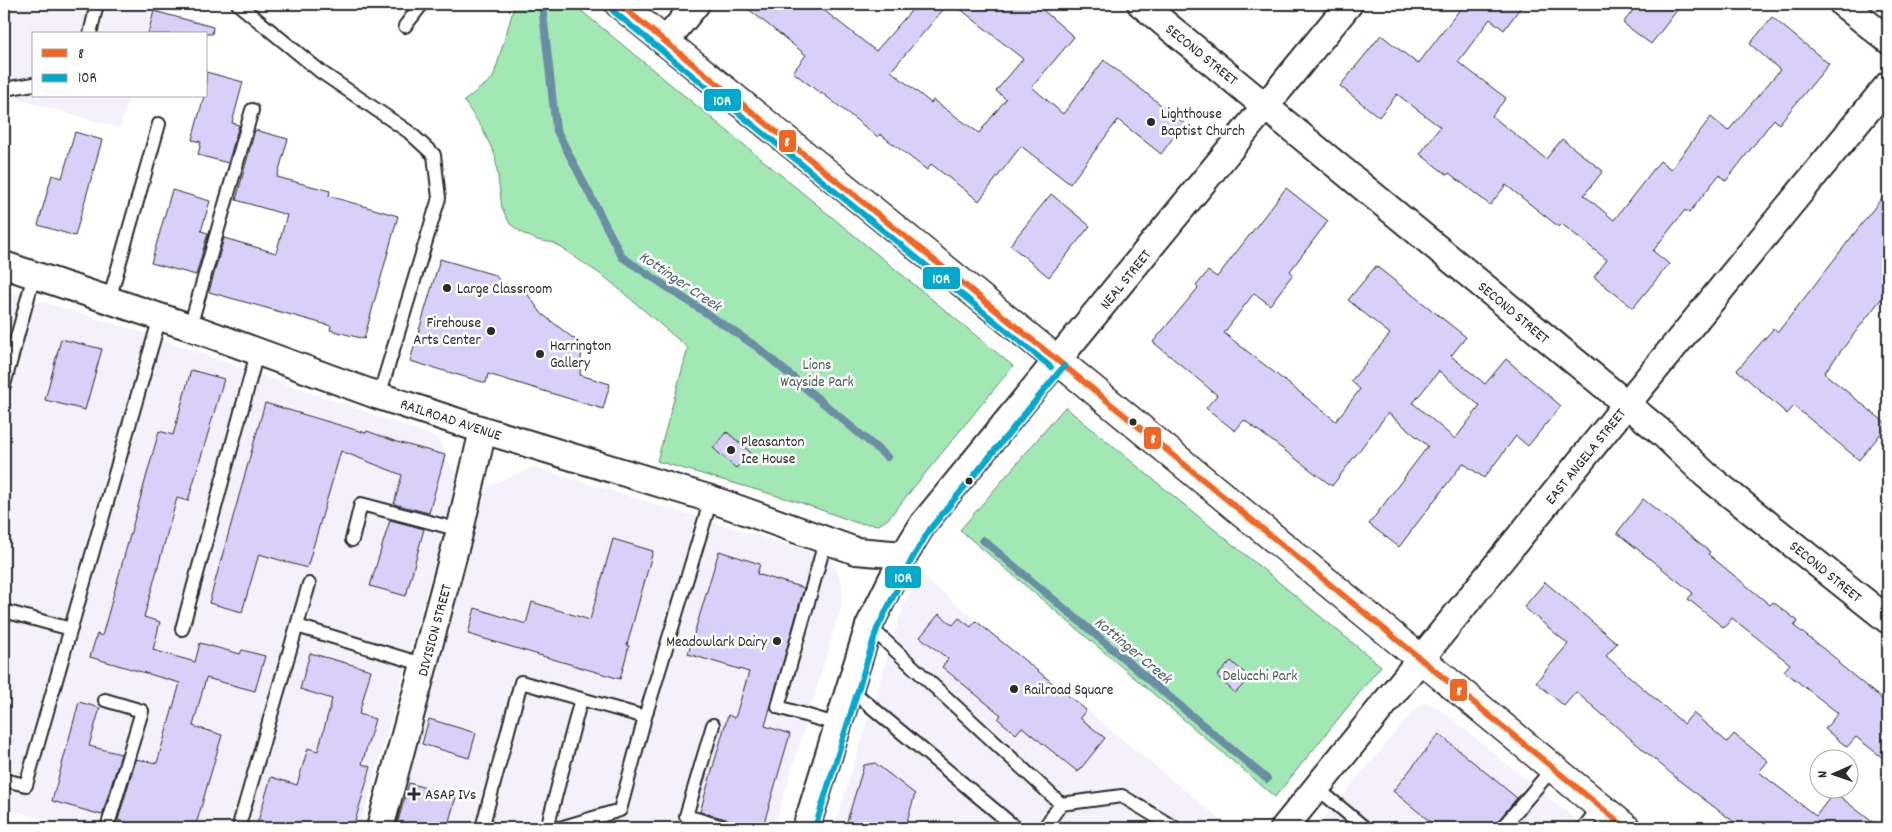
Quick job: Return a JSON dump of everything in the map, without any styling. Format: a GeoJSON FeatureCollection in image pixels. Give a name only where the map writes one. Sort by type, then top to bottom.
{"type":"FeatureCollection","features":[{"type":"Feature","properties":{"kind":"street"},"geometry":{"type":"LineString","coordinates":[[619,4],[1058,360],[1626,828]]}},
{"type":"Feature","properties":{"kind":"street"},"geometry":{"type":"LineString","coordinates":[[664,42],[696,4]]}},
{"type":"Feature","properties":{"kind":"street","name":"SECOND STREET"},"geometry":{"type":"LineString","coordinates":[[1140,4],[1663,434],[1706,475],[1888,620]]}},
{"type":"Feature","properties":{"kind":"street","name":"NEAL STREET"},"geometry":{"type":"LineString","coordinates":[[806,828],[869,626],[904,555],[923,524],[1349,4]]}},
{"type":"Feature","properties":{"kind":"street"},"geometry":{"type":"LineString","coordinates":[[1843,4],[1888,40]]}},
{"type":"Feature","properties":{"kind":"street","name":"EAST ANGELA STREET"},"geometry":{"type":"LineString","coordinates":[[1284,828],[1626,405],[1888,86]]}},
{"type":"Feature","properties":{"kind":"street","name":"RAILROAD AVENUE"},"geometry":{"type":"LineString","coordinates":[[4,265],[190,327],[379,396],[483,430],[711,499],[856,551],[904,555]]}},
{"type":"Feature","properties":{"kind":"street","name":"DIVISION STREET"},"geometry":{"type":"LineString","coordinates":[[380,828],[460,530],[483,430]]}},
{"type":"Feature","properties":{"kind":"lane"},"geometry":{"type":"LineString","coordinates":[[90,32],[97,4]]}},
{"type":"Feature","properties":{"kind":"lane"},"geometry":{"type":"LineString","coordinates":[[238,4],[321,72],[408,132],[434,155],[439,198],[379,396]]}},
{"type":"Feature","properties":{"kind":"lane"},"geometry":{"type":"LineString","coordinates":[[405,26],[422,4]]}},
{"type":"Feature","properties":{"kind":"lane"},"geometry":{"type":"LineString","coordinates":[[4,89],[32,84]]}},
{"type":"Feature","properties":{"kind":"lane"},"geometry":{"type":"LineString","coordinates":[[190,327],[252,110]]}},
{"type":"Feature","properties":{"kind":"lane"},"geometry":{"type":"LineString","coordinates":[[109,300],[159,124]]}},
{"type":"Feature","properties":{"kind":"lane"},"geometry":{"type":"LineString","coordinates":[[4,386],[34,275]]}},
{"type":"Feature","properties":{"kind":"lane"},"geometry":{"type":"LineString","coordinates":[[4,780],[26,785],[160,317]]}},
{"type":"Feature","properties":{"kind":"lane"},"geometry":{"type":"LineString","coordinates":[[182,629],[258,352]]}},
{"type":"Feature","properties":{"kind":"lane"},"geometry":{"type":"LineString","coordinates":[[560,828],[620,810],[645,717],[711,499]]}},
{"type":"Feature","properties":{"kind":"lane"},"geometry":{"type":"LineString","coordinates":[[352,540],[361,504],[460,530]]}},
{"type":"Feature","properties":{"kind":"lane"},"geometry":{"type":"LineString","coordinates":[[826,539],[778,707],[838,725]]}},
{"type":"Feature","properties":{"kind":"lane"},"geometry":{"type":"LineString","coordinates":[[240,822],[309,584]]}},
{"type":"Feature","properties":{"kind":"lane"},"geometry":{"type":"LineString","coordinates":[[4,611],[71,629]]}},
{"type":"Feature","properties":{"kind":"lane"},"geometry":{"type":"LineString","coordinates":[[297,626],[425,665]]}},
{"type":"Feature","properties":{"kind":"lane"},"geometry":{"type":"LineString","coordinates":[[869,626],[1061,804]]}},
{"type":"Feature","properties":{"kind":"lane"},"geometry":{"type":"LineString","coordinates":[[482,828],[521,682],[645,717]]}},
{"type":"Feature","properties":{"kind":"lane"},"geometry":{"type":"LineString","coordinates":[[850,689],[1016,828]]}},
{"type":"Feature","properties":{"kind":"lane"},"geometry":{"type":"LineString","coordinates":[[547,828],[581,699]]}},
{"type":"Feature","properties":{"kind":"lane"},"geometry":{"type":"LineString","coordinates":[[105,700],[142,711],[107,828]]}},
{"type":"Feature","properties":{"kind":"lane"},"geometry":{"type":"LineString","coordinates":[[713,725],[686,816],[727,828]]}},
{"type":"Feature","properties":{"kind":"lane"},"geometry":{"type":"LineString","coordinates":[[1502,828],[1553,768]]}},
{"type":"Feature","properties":{"kind":"lane"},"geometry":{"type":"LineString","coordinates":[[1317,788],[1365,828]]}},
{"type":"Feature","properties":{"kind":"lane"},"geometry":{"type":"LineString","coordinates":[[1044,828],[1061,804],[1122,796],[1175,828]]}},
{"type":"Feature","properties":{"kind":"lane"},"geometry":{"type":"LineString","coordinates":[[1583,828],[1600,807]]}},
{"type":"Feature","properties":{"kind":"shaded area"},"geometry":{"type":"Polygon","coordinates":[[[4,4],[157,4],[149,32],[32,32],[32,98],[128,98],[120,128],[4,95],[4,4]]]}},
{"type":"Feature","properties":{"kind":"shaded area"},"geometry":{"type":"Polygon","coordinates":[[[4,290],[144,333],[438,438],[458,481],[360,828],[75,828],[4,808],[4,290]]]}},
{"type":"Feature","properties":{"kind":"shaded area"},"geometry":{"type":"Polygon","coordinates":[[[533,467],[815,553],[831,561],[838,572],[843,588],[841,608],[774,828],[395,828],[487,487],[533,467]]]}},
{"type":"Feature","properties":{"kind":"shaded area"},"geometry":{"type":"Polygon","coordinates":[[[922,576],[1231,828],[834,828],[903,607],[922,576]]]}},
{"type":"Feature","properties":{"kind":"shaded area"},"geometry":{"type":"Polygon","coordinates":[[[1429,704],[1437,707],[1586,828],[1335,828],[1324,818],[1414,710],[1421,705],[1429,704]]]}},
{"type":"Feature","properties":{"kind":"green space","name":"Lions Wayside Park"},"geometry":{"type":"Polygon","coordinates":[[[515,4],[573,4],[1013,366],[888,519],[879,525],[857,523],[802,503],[657,461],[688,348],[606,278],[554,243],[537,240],[522,233],[510,224],[502,208],[495,155],[482,128],[464,101],[493,78],[515,4]]]}},
{"type":"Feature","properties":{"kind":"green space","name":"Delucchi Park"},"geometry":{"type":"Polygon","coordinates":[[[1065,407],[1381,666],[1275,797],[960,530],[1065,407]]]}},
{"type":"Feature","properties":{"kind":"building"},"geometry":{"type":"Polygon","coordinates":[[[742,4],[816,4],[876,51],[917,4],[948,4],[891,71],[931,103],[933,100],[979,133],[1006,99],[996,91],[1023,59],[954,4],[1036,4],[1074,37],[1032,87],[1063,114],[1104,60],[1184,123],[1161,154],[1118,120],[1070,184],[1021,146],[979,201],[931,164],[927,170],[880,134],[878,137],[793,72],[806,55],[742,4]]]}},
{"type":"Feature","properties":{"kind":"building"},"geometry":{"type":"Polygon","coordinates":[[[1464,4],[1523,4],[1504,30],[1490,19],[1458,62],[1506,98],[1492,116],[1546,159],[1562,139],[1603,171],[1584,195],[1614,220],[1660,161],[1671,169],[1711,117],[1728,131],[1780,70],[1750,44],[1772,17],[1829,64],[1779,124],[1774,119],[1726,181],[1719,175],[1689,213],[1685,210],[1653,251],[1669,264],[1633,308],[1594,277],[1607,260],[1562,224],[1559,227],[1506,185],[1490,205],[1449,173],[1447,175],[1420,154],[1440,127],[1397,94],[1379,117],[1340,86],[1381,35],[1418,64],[1464,4]]]}},
{"type":"Feature","properties":{"kind":"building"},"geometry":{"type":"Polygon","coordinates":[[[1638,4],[1682,4],[1651,44],[1623,23],[1638,4]]]}},
{"type":"Feature","properties":{"kind":"building"},"geometry":{"type":"Polygon","coordinates":[[[154,11],[213,27],[212,34],[208,34],[208,32],[149,32],[154,11]]]}},
{"type":"Feature","properties":{"kind":"building"},"geometry":{"type":"Polygon","coordinates":[[[208,73],[243,82],[232,123],[239,125],[228,163],[198,155],[201,142],[192,140],[203,98],[208,98],[208,73]]]}},
{"type":"Feature","properties":{"kind":"building"},"geometry":{"type":"Polygon","coordinates":[[[255,130],[288,139],[277,177],[330,191],[329,196],[398,216],[364,339],[330,330],[331,326],[209,292],[224,238],[276,253],[287,215],[236,200],[255,130]]]}},
{"type":"Feature","properties":{"kind":"building"},"geometry":{"type":"Polygon","coordinates":[[[75,132],[102,140],[75,236],[38,225],[52,175],[62,178],[75,132]]]}},
{"type":"Feature","properties":{"kind":"building"},"geometry":{"type":"Polygon","coordinates":[[[1286,188],[1328,221],[1290,271],[1293,274],[1270,305],[1254,293],[1224,333],[1336,421],[1360,389],[1351,381],[1390,334],[1348,300],[1376,266],[1466,337],[1451,356],[1485,384],[1506,359],[1561,406],[1528,446],[1516,436],[1484,478],[1463,463],[1399,547],[1369,524],[1428,446],[1388,413],[1332,486],[1244,420],[1235,431],[1206,408],[1217,395],[1153,342],[1198,288],[1196,286],[1208,271],[1217,277],[1286,188]],[[1439,371],[1413,403],[1455,439],[1480,406],[1439,371]]]}},
{"type":"Feature","properties":{"kind":"building"},"geometry":{"type":"Polygon","coordinates":[[[172,190],[210,201],[201,231],[208,233],[196,275],[151,263],[172,190]]]}},
{"type":"Feature","properties":{"kind":"building"},"geometry":{"type":"Polygon","coordinates":[[[1888,190],[1888,290],[1824,373],[1888,425],[1859,460],[1794,406],[1787,414],[1737,370],[1774,328],[1778,332],[1888,190]]]}},
{"type":"Feature","properties":{"kind":"building"},"geometry":{"type":"Polygon","coordinates":[[[1051,194],[1090,226],[1049,277],[1010,245],[1051,194]]]}},
{"type":"Feature","properties":{"kind":"building","name":"Firehouse Arts Center"},"geometry":{"type":"Polygon","coordinates":[[[440,259],[495,275],[503,285],[526,292],[542,314],[582,345],[580,375],[610,384],[603,409],[488,374],[486,383],[410,361],[440,259]]]}},
{"type":"Feature","properties":{"kind":"building"},"geometry":{"type":"Polygon","coordinates":[[[61,339],[102,349],[85,410],[45,400],[61,339]]]}},
{"type":"Feature","properties":{"kind":"building"},"geometry":{"type":"Polygon","coordinates":[[[191,370],[224,379],[188,501],[177,498],[144,617],[160,622],[153,650],[195,662],[200,643],[240,654],[242,650],[265,656],[255,691],[206,678],[193,726],[222,735],[195,828],[142,828],[118,820],[136,759],[157,763],[180,683],[90,657],[97,634],[102,636],[159,431],[173,435],[191,370]]]}},
{"type":"Feature","properties":{"kind":"building"},"geometry":{"type":"Polygon","coordinates":[[[265,403],[445,455],[429,513],[394,504],[402,475],[341,451],[307,568],[259,554],[242,612],[209,603],[265,403]]]}},
{"type":"Feature","properties":{"kind":"building","name":"Pleasanton Ice House"},"geometry":{"type":"Polygon","coordinates":[[[727,432],[750,452],[736,468],[713,448],[727,432]]]}},
{"type":"Feature","properties":{"kind":"building"},"geometry":{"type":"Polygon","coordinates":[[[1643,499],[1710,552],[1708,554],[1770,605],[1773,602],[1798,621],[1794,626],[1839,661],[1838,663],[1888,704],[1888,762],[1856,737],[1847,747],[1825,729],[1838,713],[1784,671],[1790,664],[1732,618],[1724,628],[1688,599],[1693,593],[1617,533],[1643,499]]]}},
{"type":"Feature","properties":{"kind":"building"},"geometry":{"type":"Polygon","coordinates":[[[390,520],[424,529],[406,596],[370,586],[390,520]]]}},
{"type":"Feature","properties":{"kind":"building"},"geometry":{"type":"Polygon","coordinates":[[[613,539],[653,551],[627,645],[629,646],[620,679],[468,634],[475,608],[526,624],[532,602],[590,620],[613,539]]]}},
{"type":"Feature","properties":{"kind":"building"},"geometry":{"type":"Polygon","coordinates":[[[719,551],[760,564],[757,574],[804,588],[765,726],[790,734],[764,823],[758,821],[757,828],[735,828],[730,820],[700,812],[728,715],[735,718],[749,672],[688,654],[719,551]]]}},
{"type":"Feature","properties":{"kind":"building"},"geometry":{"type":"Polygon","coordinates":[[[1545,582],[1617,643],[1606,656],[1684,724],[1693,713],[1727,742],[1734,734],[1768,761],[1759,772],[1816,816],[1828,800],[1844,800],[1880,828],[1742,828],[1681,782],[1576,692],[1564,706],[1536,682],[1568,644],[1524,607],[1545,582]]]}},
{"type":"Feature","properties":{"kind":"building","name":"Railroad Square"},"geometry":{"type":"Polygon","coordinates":[[[939,614],[953,625],[959,618],[971,627],[976,621],[1086,710],[1080,718],[1105,738],[1078,772],[1022,727],[1016,734],[998,719],[1001,715],[942,667],[948,659],[920,637],[939,614]]]}},
{"type":"Feature","properties":{"kind":"building"},"geometry":{"type":"Polygon","coordinates":[[[310,653],[371,670],[359,714],[375,719],[362,764],[371,767],[353,828],[256,828],[271,777],[297,785],[308,748],[318,751],[332,699],[300,689],[310,653]]]}},
{"type":"Feature","properties":{"kind":"building"},"geometry":{"type":"Polygon","coordinates":[[[1231,661],[1250,678],[1235,693],[1217,676],[1231,661]]]}},
{"type":"Feature","properties":{"kind":"building"},"geometry":{"type":"Polygon","coordinates":[[[79,702],[100,708],[89,746],[121,754],[102,815],[52,801],[79,702]]]}},
{"type":"Feature","properties":{"kind":"building"},"geometry":{"type":"Polygon","coordinates":[[[429,719],[476,733],[469,758],[422,744],[429,719]]]}},
{"type":"Feature","properties":{"kind":"building"},"geometry":{"type":"Polygon","coordinates":[[[1439,734],[1517,798],[1494,828],[1438,828],[1393,791],[1439,734]]]}},
{"type":"Feature","properties":{"kind":"building"},"geometry":{"type":"Polygon","coordinates":[[[875,763],[915,794],[905,828],[845,828],[864,765],[875,763]]]}},
{"type":"Feature","properties":{"kind":"building"},"geometry":{"type":"Polygon","coordinates":[[[409,783],[456,797],[447,828],[396,828],[409,783]]]}},
{"type":"Feature","properties":{"kind":"waterway","name":"Kottinger Creek"},"geometry":{"type":"LineString","coordinates":[[542,5],[556,129],[622,257],[757,347],[887,457]]}},
{"type":"Feature","properties":{"kind":"waterway","name":"Kottinger Creek"},"geometry":{"type":"LineString","coordinates":[[983,540],[1267,779]]}},
{"type":"Feature","properties":{"kind":"transit line","name":"8"},"geometry":{"type":"LineString","coordinates":[[619,4],[1089,386],[1626,828]]}},
{"type":"Feature","properties":{"kind":"transit line","name":"10R"},"geometry":{"type":"LineString","coordinates":[[613,11],[1051,367]]}},
{"type":"Feature","properties":{"kind":"transit line","name":"10R"},"geometry":{"type":"LineString","coordinates":[[815,828],[877,629],[912,559],[930,529],[1064,366]]}},
{"type":"Feature","properties":{"kind":"place","name":"Lighthouse Baptist Church"},"geometry":{"type":"Point","coordinates":[1151,122]}},
{"type":"Feature","properties":{"kind":"place","name":"Large Classroom"},"geometry":{"type":"Point","coordinates":[447,288]}},
{"type":"Feature","properties":{"kind":"place","name":"Firehouse Arts Center"},"geometry":{"type":"Point","coordinates":[491,331]}},
{"type":"Feature","properties":{"kind":"place","name":"Harrington Gallery"},"geometry":{"type":"Point","coordinates":[540,354]}},
{"type":"Feature","properties":{"kind":"place","name":"Pleasanton Ice House"},"geometry":{"type":"Point","coordinates":[731,450]}},
{"type":"Feature","properties":{"kind":"place","name":"Meadowlark Dairy"},"geometry":{"type":"Point","coordinates":[777,641]}},
{"type":"Feature","properties":{"kind":"place","name":"Railroad Square"},"geometry":{"type":"Point","coordinates":[1014,689]}},
{"type":"Feature","properties":{"kind":"place","name":"ASAP IVs"},"geometry":{"type":"Point","coordinates":[414,794]}}]}
